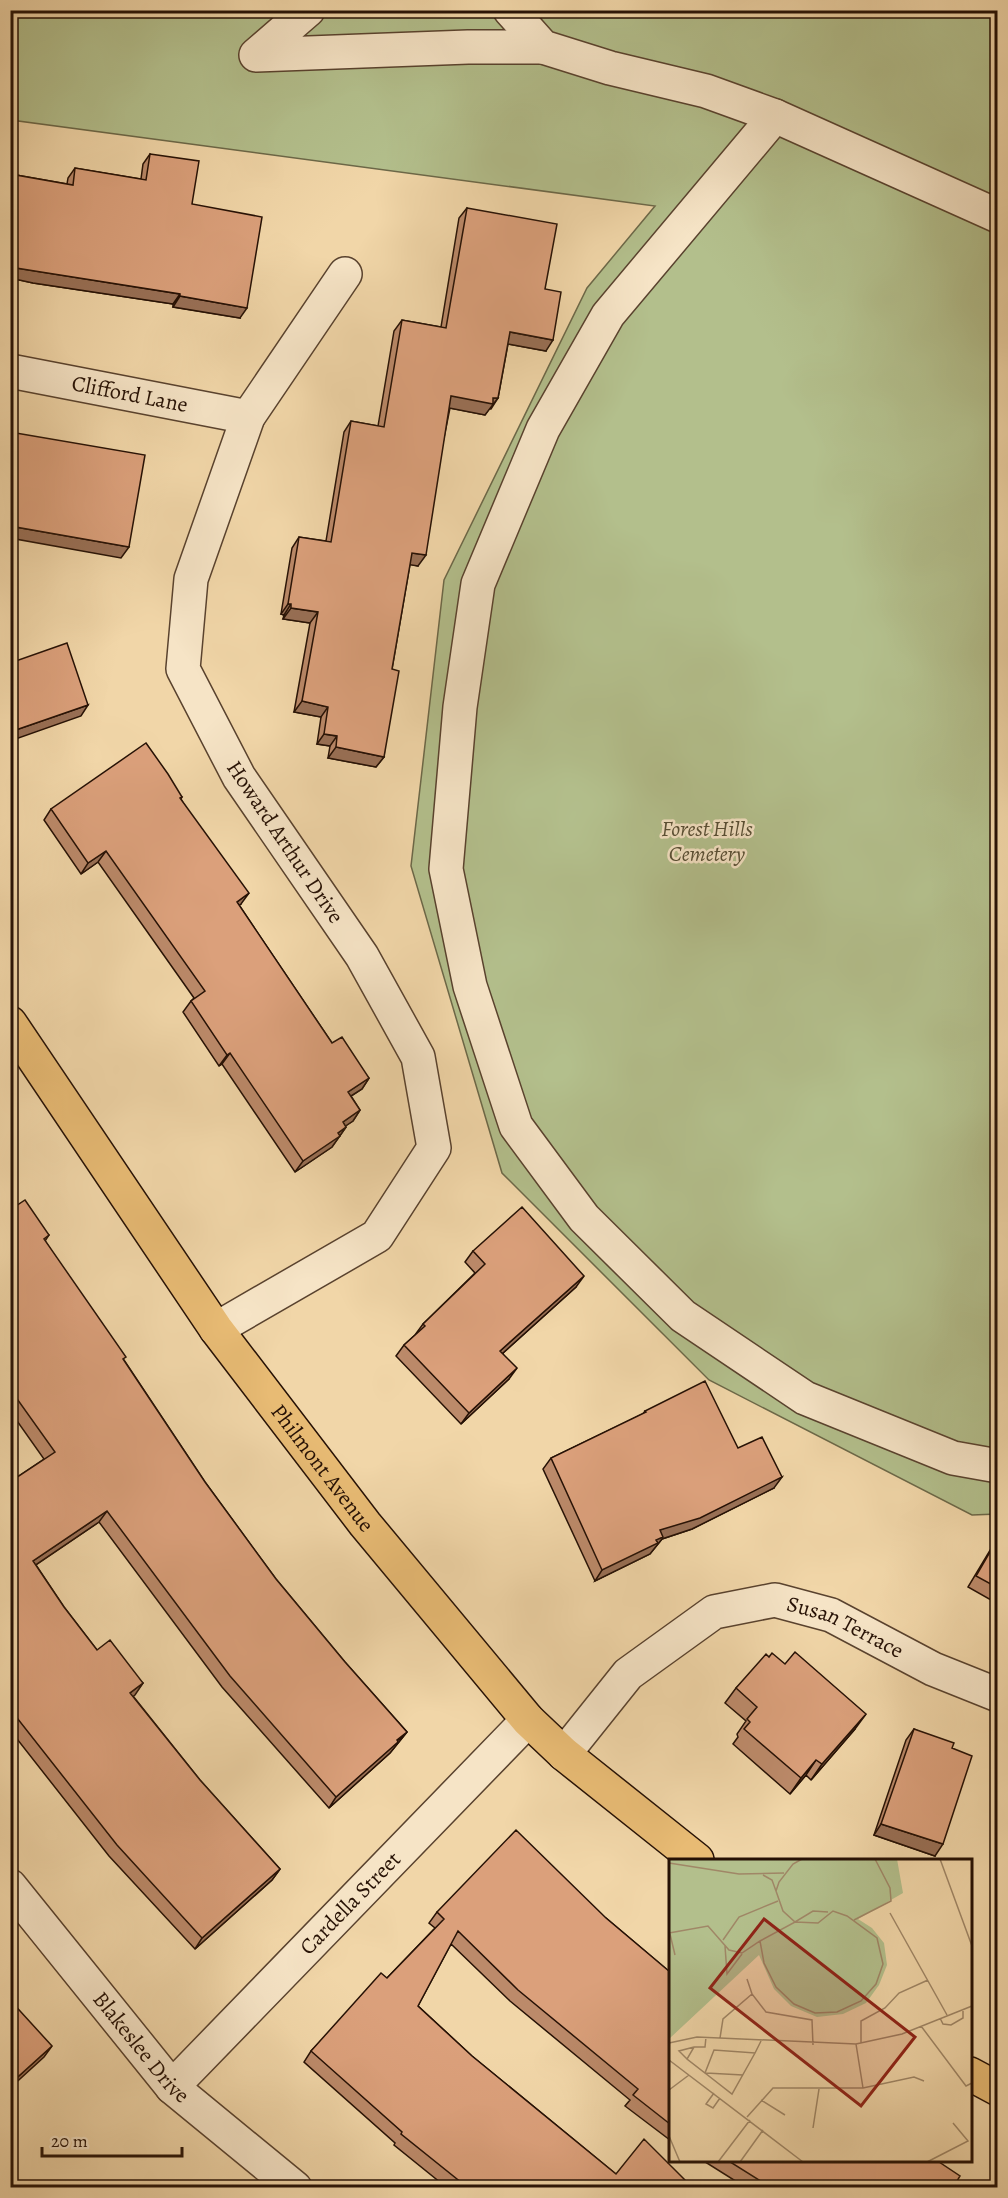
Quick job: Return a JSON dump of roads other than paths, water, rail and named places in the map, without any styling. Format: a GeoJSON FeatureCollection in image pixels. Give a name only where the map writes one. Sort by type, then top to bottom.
{"type":"FeatureCollection","features":[{"type":"Feature","properties":{"kind":"main road","name":"Philmont Avenue"},"geometry":{"type":"LineString","coordinates":[[10,1023],[216,1329],[364,1524],[528,1720],[564,1754],[696,1859]]}},
{"type":"Feature","properties":{"kind":"main road"},"geometry":{"type":"LineString","coordinates":[[972,2075],[998,2089]]}},
{"type":"Feature","properties":{"kind":"street"},"geometry":{"type":"LineString","coordinates":[[308,10],[256,55],[543,46],[610,68],[706,91],[776,116],[998,216]]}},
{"type":"Feature","properties":{"kind":"street"},"geometry":{"type":"LineString","coordinates":[[510,10],[543,46]]}},
{"type":"Feature","properties":{"kind":"street"},"geometry":{"type":"LineString","coordinates":[[776,116],[608,315],[543,429],[478,584],[460,707],[446,869],[470,986],[516,1126],[584,1218],[683,1316],[805,1398],[953,1458],[998,1466]]}},
{"type":"Feature","properties":{"kind":"street","name":"Howard Arthur Drive"},"geometry":{"type":"LineString","coordinates":[[216,1329],[377,1236],[434,1148],[418,1058],[362,956],[239,777],[183,669],[191,579],[248,417],[345,274]]}},
{"type":"Feature","properties":{"kind":"street","name":"Clifford Lane"},"geometry":{"type":"LineString","coordinates":[[10,371],[248,417]]}},
{"type":"Feature","properties":{"kind":"street","name":"Susan Terrace"},"geometry":{"type":"LineString","coordinates":[[564,1754],[628,1674],[714,1611],[775,1600],[831,1615],[933,1669],[998,1695]]}},
{"type":"Feature","properties":{"kind":"street","name":"Cardella Street"},"geometry":{"type":"LineString","coordinates":[[172,2087],[528,1720]]}},
{"type":"Feature","properties":{"kind":"street","name":"Blakeslee Drive"},"geometry":{"type":"LineString","coordinates":[[10,1886],[172,2087],[295,2187]]}},
{"type":"Feature","properties":{"kind":"park label","name":"Forest Hills Cemetery"},"geometry":{"type":"Point","coordinates":[707,842]}}]}
